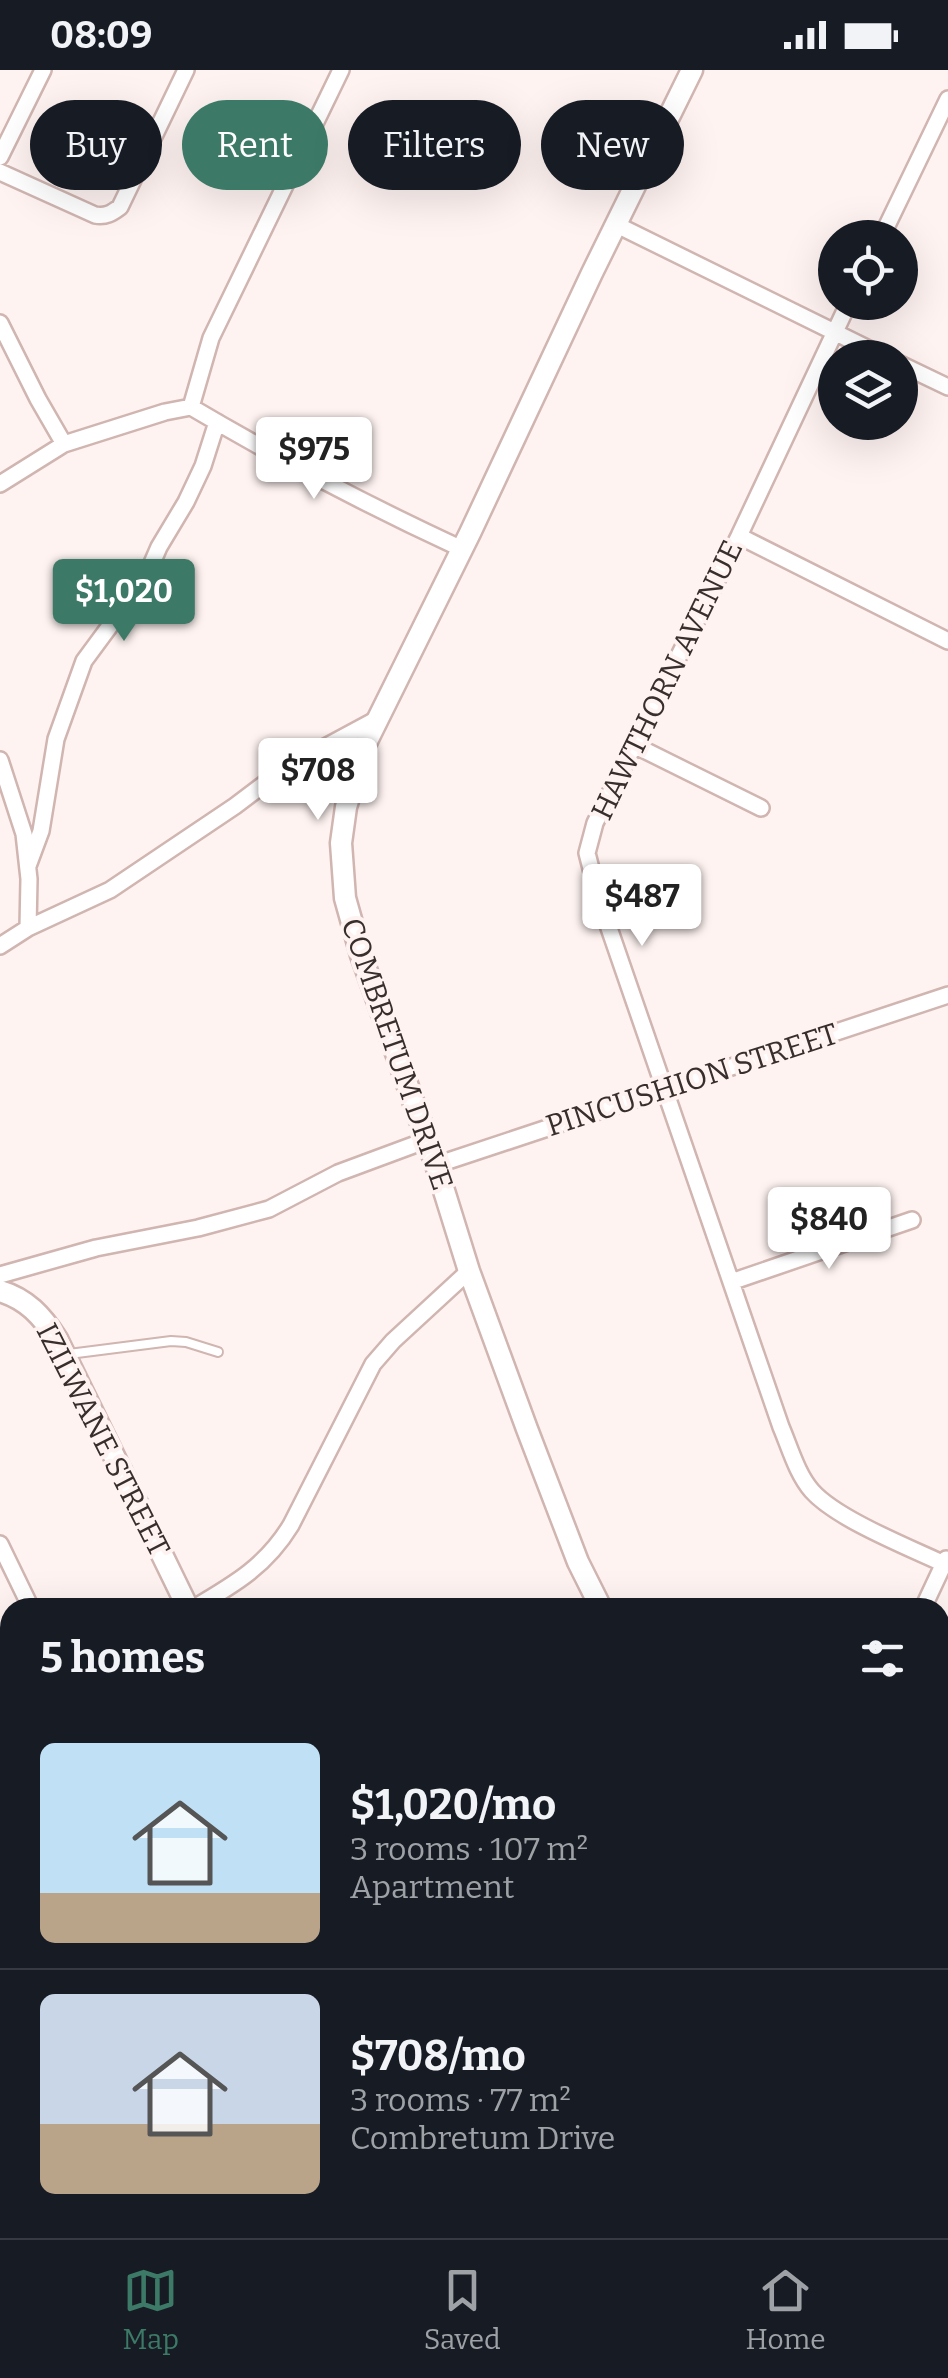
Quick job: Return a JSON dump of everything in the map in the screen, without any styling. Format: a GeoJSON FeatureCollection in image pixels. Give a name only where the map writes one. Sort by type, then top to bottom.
{"type":"FeatureCollection","features":[{"type":"Feature","properties":{"kind":"street"},"geometry":{"type":"LineString","coordinates":[[0,157],[43,70]]}},
{"type":"Feature","properties":{"kind":"street"},"geometry":{"type":"LineString","coordinates":[[0,172],[95,215],[112,214],[120,206],[186,70]]}},
{"type":"Feature","properties":{"kind":"street"},"geometry":{"type":"LineString","coordinates":[[191,407],[211,338],[341,70]]}},
{"type":"Feature","properties":{"kind":"street","name":"COMBRETUM DRIVE"},"geometry":{"type":"LineString","coordinates":[[596,1598],[578,1562],[469,1271],[436,1164],[361,955],[345,898],[341,843],[346,807],[366,743],[692,70]]}},
{"type":"Feature","properties":{"kind":"street"},"geometry":{"type":"LineString","coordinates":[[890,220],[948,99]]}},
{"type":"Feature","properties":{"kind":"street"},"geometry":{"type":"LineString","coordinates":[[932,132],[948,139]]}},
{"type":"Feature","properties":{"kind":"street"},"geometry":{"type":"LineString","coordinates":[[618,226],[851,340]]}},
{"type":"Feature","properties":{"kind":"street","name":"HAWTHORN AVENUE"},"geometry":{"type":"LineString","coordinates":[[841,320],[596,823],[587,853],[589,869],[781,1427],[804,1480],[814,1494],[870,1529],[946,1559]]}},
{"type":"Feature","properties":{"kind":"street"},"geometry":{"type":"LineString","coordinates":[[0,323],[64,444]]}},
{"type":"Feature","properties":{"kind":"street"},"geometry":{"type":"LineString","coordinates":[[918,373],[948,388]]}},
{"type":"Feature","properties":{"kind":"street"},"geometry":{"type":"LineString","coordinates":[[0,484],[64,444],[191,407],[269,454],[462,550]]}},
{"type":"Feature","properties":{"kind":"street"},"geometry":{"type":"LineString","coordinates":[[28,866],[42,831],[56,739],[84,660],[146,577],[158,547],[203,466],[217,422]]}},
{"type":"Feature","properties":{"kind":"street"},"geometry":{"type":"LineString","coordinates":[[739,536],[948,641]]}},
{"type":"Feature","properties":{"kind":"street"},"geometry":{"type":"LineString","coordinates":[[0,946],[28,928],[110,890],[284,769],[377,719]]}},
{"type":"Feature","properties":{"kind":"street"},"geometry":{"type":"LineString","coordinates":[[634,746],[761,808]]}},
{"type":"Feature","properties":{"kind":"street"},"geometry":{"type":"LineString","coordinates":[[0,760],[24,834],[28,928]]}},
{"type":"Feature","properties":{"kind":"street","name":"PINCUSHION STREET"},"geometry":{"type":"LineString","coordinates":[[436,1164],[948,994]]}},
{"type":"Feature","properties":{"kind":"street"},"geometry":{"type":"LineString","coordinates":[[0,1275],[96,1248],[269,1209],[338,1173],[427,1140]]}},
{"type":"Feature","properties":{"kind":"street"},"geometry":{"type":"LineString","coordinates":[[731,1282],[912,1220]]}},
{"type":"Feature","properties":{"kind":"street"},"geometry":{"type":"LineString","coordinates":[[210,1598],[241,1581],[277,1548],[373,1364],[469,1271]]}},
{"type":"Feature","properties":{"kind":"street","name":"IZILWANE STREET"},"geometry":{"type":"LineString","coordinates":[[0,1291],[42,1315],[186,1598]]}},
{"type":"Feature","properties":{"kind":"street"},"geometry":{"type":"LineString","coordinates":[[0,1544],[27,1598]]}},
{"type":"Feature","properties":{"kind":"street"},"geometry":{"type":"LineString","coordinates":[[928,1598],[946,1559]]}},
{"type":"Feature","properties":{"kind":"lane"},"geometry":{"type":"LineString","coordinates":[[64,1355],[171,1341],[218,1352]]}}]}
